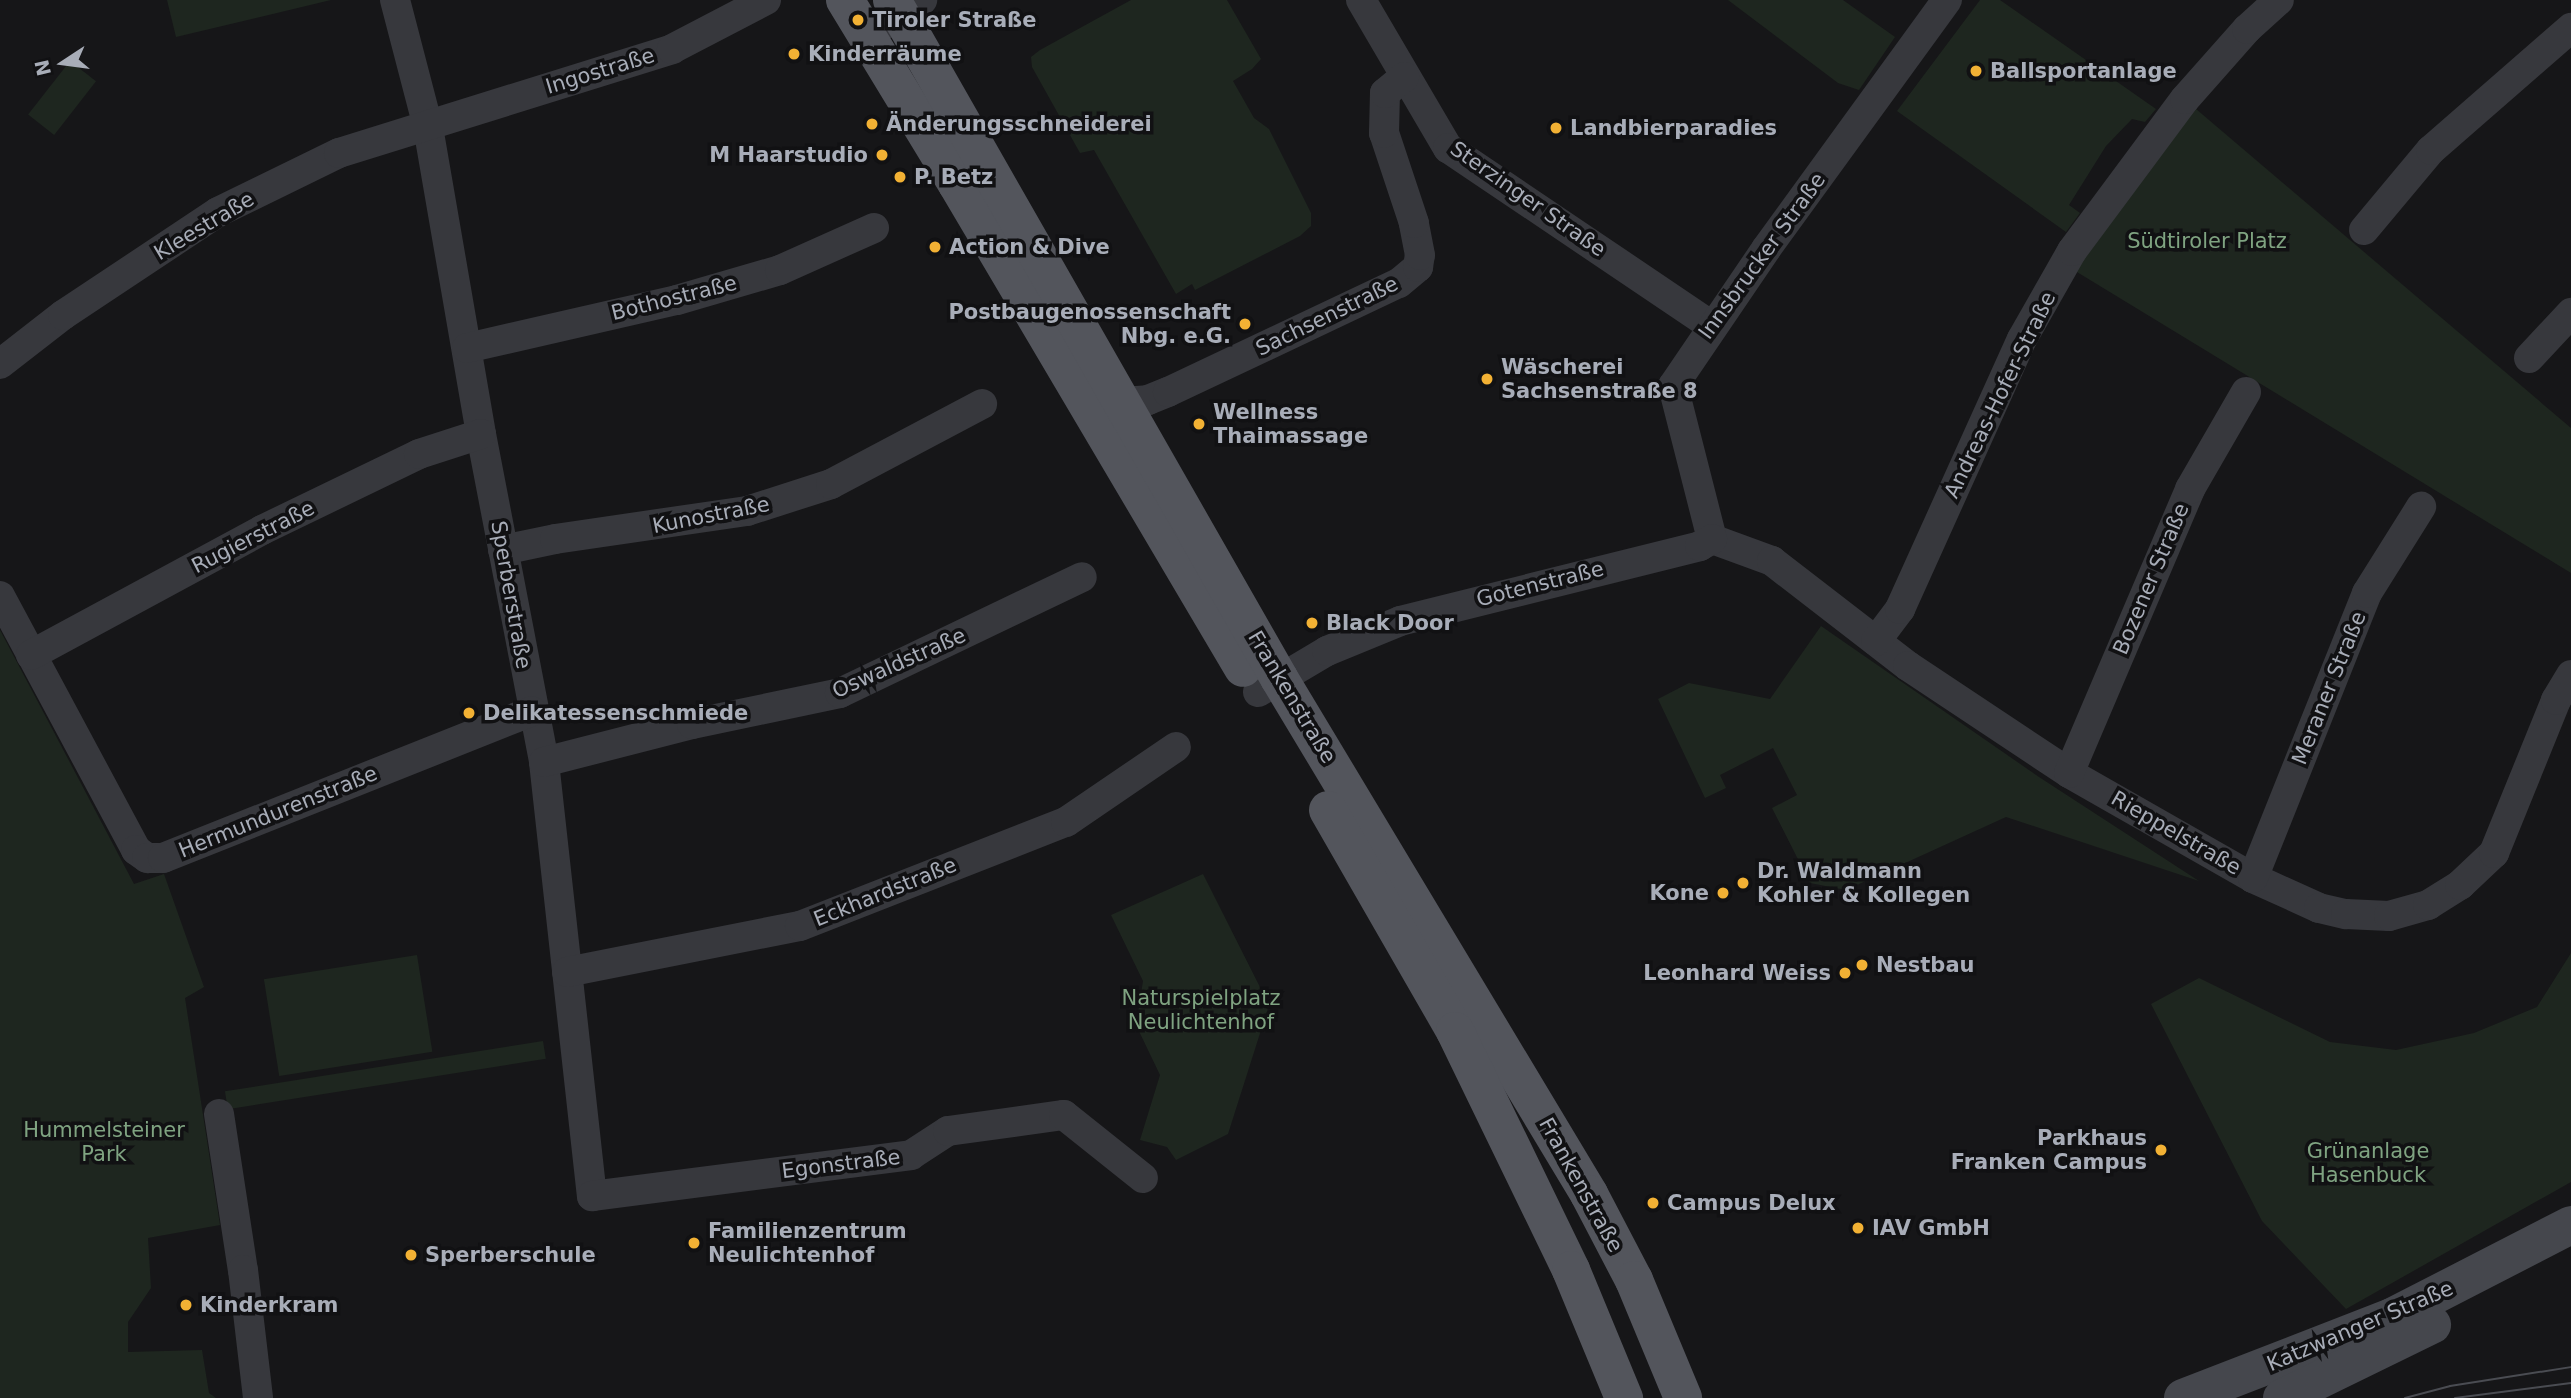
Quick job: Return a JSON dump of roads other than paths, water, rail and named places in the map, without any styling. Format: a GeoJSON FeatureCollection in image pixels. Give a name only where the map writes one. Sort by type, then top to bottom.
{"type":"FeatureCollection","features":[{"type":"Feature","properties":{"kind":"main road","name":"Frankenstraße"},"geometry":{"type":"LineString","coordinates":[[845,0],[1268,685],[1589,1194],[1634,1280],[1683,1398]]}},
{"type":"Feature","properties":{"kind":"main road","name":"Frankenstraße"},"geometry":{"type":"LineString","coordinates":[[905,5],[1121,402],[1268,685],[1455,1031],[1575,1280],[1624,1398]]}},
{"type":"Feature","properties":{"kind":"main road","name":"Katzwanger Straße"},"geometry":{"type":"LineString","coordinates":[[2183,1398],[2392,1317],[2571,1225]]}},
{"type":"Feature","properties":{"kind":"main road","name":"Katzwanger Straße"},"geometry":{"type":"LineString","coordinates":[[2282,1398],[2358,1363],[2571,1253]]}},
{"type":"Feature","properties":{"kind":"street","name":"Sperberstraße"},"geometry":{"type":"LineString","coordinates":[[396,0],[428,127],[481,434],[532,711],[544,762],[593,1196]]}},
{"type":"Feature","properties":{"kind":"street","name":"Ingostraße"},"geometry":{"type":"LineString","coordinates":[[428,127],[672,49],[766,0]]}},
{"type":"Feature","properties":{"kind":"street","name":"Sterzinger Straße"},"geometry":{"type":"LineString","coordinates":[[1361,0],[1448,148],[1712,326]]}},
{"type":"Feature","properties":{"kind":"street","name":"Innsbrucker Straße"},"geometry":{"type":"LineString","coordinates":[[1712,539],[1673,386],[1712,326],[1947,0]]}},
{"type":"Feature","properties":{"kind":"street","name":"Andreas-Hofer-Straße"},"geometry":{"type":"LineString","coordinates":[[1875,640],[1900,610],[2022,339],[2072,251],[2185,99],[2247,29],[2279,0]]}},
{"type":"Feature","properties":{"kind":"street"},"geometry":{"type":"LineString","coordinates":[[867,36],[905,5]]}},
{"type":"Feature","properties":{"kind":"street"},"geometry":{"type":"LineString","coordinates":[[2364,230],[2431,150],[2571,28]]}},
{"type":"Feature","properties":{"kind":"street","name":"Sachsenstraße"},"geometry":{"type":"LineString","coordinates":[[1121,402],[1148,400],[1168,392],[1399,283],[1418,267],[1420,255],[1414,223],[1384,133],[1385,93],[1404,77]]}},
{"type":"Feature","properties":{"kind":"street","name":"Kleestraße"},"geometry":{"type":"LineString","coordinates":[[0,364],[64,315],[218,212],[339,153],[428,127]]}},
{"type":"Feature","properties":{"kind":"street","name":"Bothostraße"},"geometry":{"type":"LineString","coordinates":[[467,348],[677,300],[780,270],[874,228]]}},
{"type":"Feature","properties":{"kind":"street"},"geometry":{"type":"LineString","coordinates":[[2529,358],[2571,313]]}},
{"type":"Feature","properties":{"kind":"street","name":"Bozener Straße"},"geometry":{"type":"LineString","coordinates":[[2069,773],[2190,489],[2246,392]]}},
{"type":"Feature","properties":{"kind":"street","name":"Kunostraße"},"geometry":{"type":"LineString","coordinates":[[503,550],[760,507],[831,484],[982,404]]}},
{"type":"Feature","properties":{"kind":"street","name":"Rugierstraße"},"geometry":{"type":"LineString","coordinates":[[31,655],[261,530],[419,454],[481,434]]}},
{"type":"Feature","properties":{"kind":"street","name":"Meraner Straße"},"geometry":{"type":"LineString","coordinates":[[2253,877],[2367,593],[2421,507]]}},
{"type":"Feature","properties":{"kind":"street","name":"Rieppelstraße"},"geometry":{"type":"LineString","coordinates":[[1712,539],[1772,561],[1908,666],[2069,773],[2253,877],[2319,908],[2346,914],[2389,916],[2428,905],[2460,885],[2494,853],[2556,700],[2571,676]]}},
{"type":"Feature","properties":{"kind":"street","name":"Gotenstraße"},"geometry":{"type":"LineString","coordinates":[[1268,685],[1338,645],[1429,611],[1700,546],[1712,539]]}},
{"type":"Feature","properties":{"kind":"street","name":"Oswaldstraße"},"geometry":{"type":"LineString","coordinates":[[544,762],[692,724],[840,693],[1082,577]]}},
{"type":"Feature","properties":{"kind":"street","name":"Hermundurenstraße"},"geometry":{"type":"LineString","coordinates":[[0,596],[136,850],[147,858],[163,858],[532,711]]}},
{"type":"Feature","properties":{"kind":"street","name":"Eckhardstraße"},"geometry":{"type":"LineString","coordinates":[[567,972],[800,926],[1066,821],[1176,747]]}},
{"type":"Feature","properties":{"kind":"street"},"geometry":{"type":"LineString","coordinates":[[219,1114],[243,1270],[258,1398]]}},
{"type":"Feature","properties":{"kind":"street","name":"Egonstraße"},"geometry":{"type":"LineString","coordinates":[[593,1196],[911,1156],[948,1131],[1064,1115],[1143,1178]]}},
{"type":"Feature","properties":{"kind":"tram line"},"geometry":{"type":"LineString","coordinates":[[2405,1398],[2450,1386],[2571,1367]]}},
{"type":"Feature","properties":{"kind":"tram line"},"geometry":{"type":"LineString","coordinates":[[2455,1398],[2571,1383]]}},
{"type":"Feature","properties":{"kind":"place","name":"Tiroler Straße"},"geometry":{"type":"Point","coordinates":[858,20]}},
{"type":"Feature","properties":{"kind":"place","name":"Kinderräume"},"geometry":{"type":"Point","coordinates":[794,54]}},
{"type":"Feature","properties":{"kind":"place","name":"Ballsportanlage"},"geometry":{"type":"Point","coordinates":[1976,71]}},
{"type":"Feature","properties":{"kind":"place","name":"Änderungsschneiderei"},"geometry":{"type":"Point","coordinates":[872,124]}},
{"type":"Feature","properties":{"kind":"place","name":"Landbierparadies"},"geometry":{"type":"Point","coordinates":[1556,128]}},
{"type":"Feature","properties":{"kind":"place","name":"M Haarstudio"},"geometry":{"type":"Point","coordinates":[882,155]}},
{"type":"Feature","properties":{"kind":"place","name":"P. Betz"},"geometry":{"type":"Point","coordinates":[900,177]}},
{"type":"Feature","properties":{"kind":"place","name":"Action & Dive"},"geometry":{"type":"Point","coordinates":[935,247]}},
{"type":"Feature","properties":{"kind":"place","name":"Postbaugenossenschaft Nbg. e.G."},"geometry":{"type":"Point","coordinates":[1245,324]}},
{"type":"Feature","properties":{"kind":"place","name":"Wäscherei Sachsenstraße 8"},"geometry":{"type":"Point","coordinates":[1487,379]}},
{"type":"Feature","properties":{"kind":"place","name":"Wellness Thaimassage"},"geometry":{"type":"Point","coordinates":[1199,424]}},
{"type":"Feature","properties":{"kind":"place","name":"Black Door"},"geometry":{"type":"Point","coordinates":[1312,623]}},
{"type":"Feature","properties":{"kind":"place","name":"Delikatessenschmiede"},"geometry":{"type":"Point","coordinates":[469,713]}},
{"type":"Feature","properties":{"kind":"place","name":"Dr. Waldmann Kohler & Kollegen"},"geometry":{"type":"Point","coordinates":[1743,883]}},
{"type":"Feature","properties":{"kind":"place","name":"Kone"},"geometry":{"type":"Point","coordinates":[1723,893]}},
{"type":"Feature","properties":{"kind":"place","name":"Nestbau"},"geometry":{"type":"Point","coordinates":[1862,965]}},
{"type":"Feature","properties":{"kind":"place","name":"Leonhard Weiss"},"geometry":{"type":"Point","coordinates":[1845,973]}},
{"type":"Feature","properties":{"kind":"place","name":"Parkhaus Franken Campus"},"geometry":{"type":"Point","coordinates":[2161,1150]}},
{"type":"Feature","properties":{"kind":"place","name":"Campus Delux"},"geometry":{"type":"Point","coordinates":[1653,1203]}},
{"type":"Feature","properties":{"kind":"place","name":"IAV GmbH"},"geometry":{"type":"Point","coordinates":[1858,1228]}},
{"type":"Feature","properties":{"kind":"place","name":"Familienzentrum Neulichtenhof"},"geometry":{"type":"Point","coordinates":[694,1243]}},
{"type":"Feature","properties":{"kind":"place","name":"Sperberschule"},"geometry":{"type":"Point","coordinates":[411,1255]}},
{"type":"Feature","properties":{"kind":"place","name":"Kinderkram"},"geometry":{"type":"Point","coordinates":[186,1305]}},
{"type":"Feature","properties":{"kind":"park label","name":"Südtiroler Platz"},"geometry":{"type":"Point","coordinates":[2207,241]}},
{"type":"Feature","properties":{"kind":"park label","name":"Naturspielplatz Neulichtenhof"},"geometry":{"type":"Point","coordinates":[1201,1010]}},
{"type":"Feature","properties":{"kind":"park label","name":"Hummelsteiner Park"},"geometry":{"type":"Point","coordinates":[104,1142]}},
{"type":"Feature","properties":{"kind":"park label","name":"Grünanlage Hasenbuck"},"geometry":{"type":"Point","coordinates":[2368,1163]}}]}
